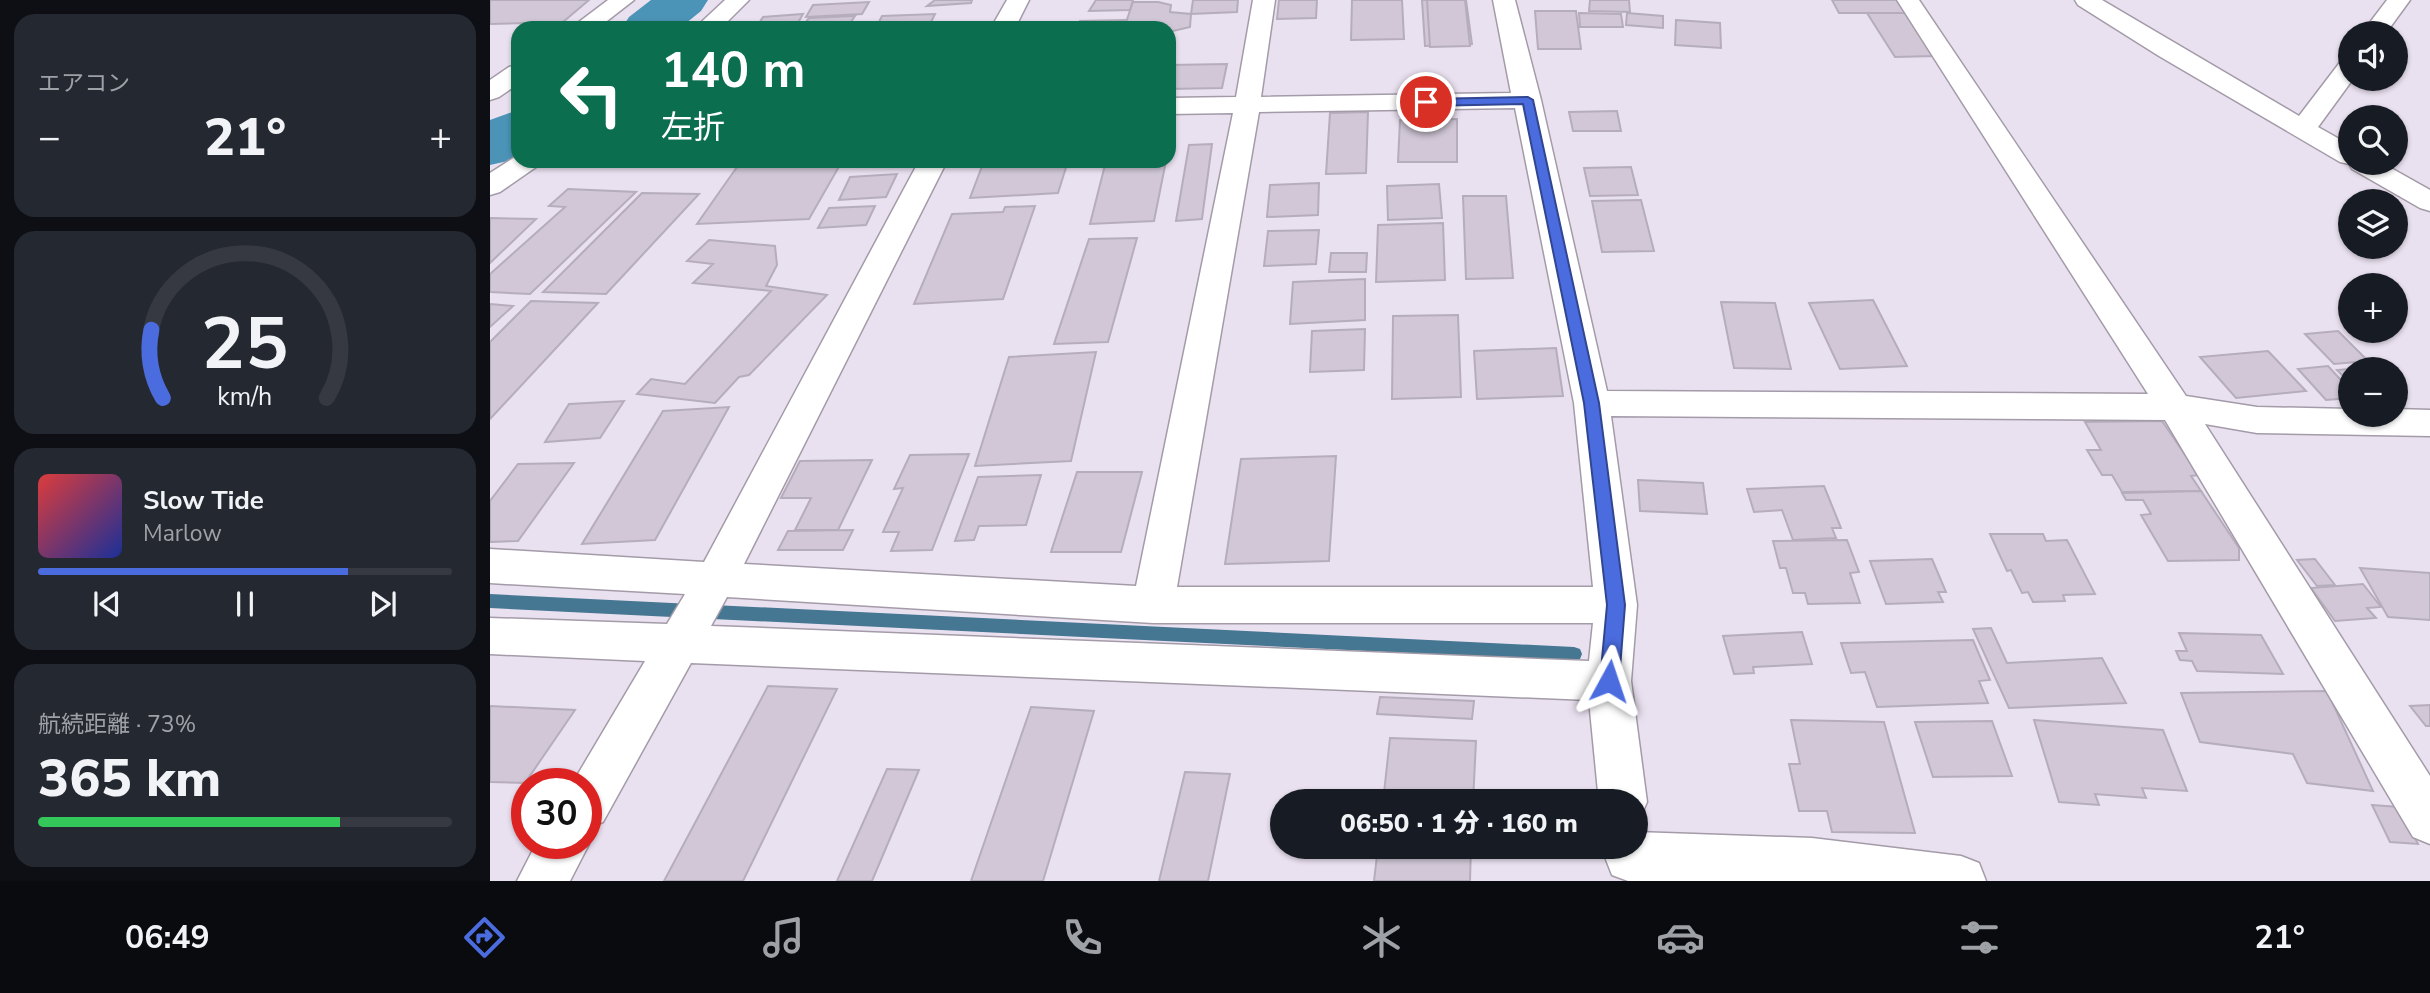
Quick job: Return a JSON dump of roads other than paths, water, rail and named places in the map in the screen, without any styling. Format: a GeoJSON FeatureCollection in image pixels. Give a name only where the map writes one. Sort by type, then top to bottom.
{"type":"FeatureCollection","features":[{"type":"Feature","properties":{"kind":"street"},"geometry":{"type":"LineString","coordinates":[[593,21],[623,0]]}},
{"type":"Feature","properties":{"kind":"street"},"geometry":{"type":"LineString","coordinates":[[715,21],[738,0]]}},
{"type":"Feature","properties":{"kind":"street"},"geometry":{"type":"LineString","coordinates":[[1007,21],[1018,0]]}},
{"type":"Feature","properties":{"kind":"street"},"geometry":{"type":"LineString","coordinates":[[1153,605],[1247,107],[1264,0]]}},
{"type":"Feature","properties":{"kind":"street"},"geometry":{"type":"LineString","coordinates":[[1504,0],[1528,100],[1592,403],[1616,605],[1609,681],[1621,789]]}},
{"type":"Feature","properties":{"kind":"street"},"geometry":{"type":"LineString","coordinates":[[1908,0],[2175,407],[2430,820]]}},
{"type":"Feature","properties":{"kind":"street"},"geometry":{"type":"LineString","coordinates":[[2086,0],[2338,149]]}},
{"type":"Feature","properties":{"kind":"street"},"geometry":{"type":"LineString","coordinates":[[2388,21],[2412,1]]}},
{"type":"Feature","properties":{"kind":"street"},"geometry":{"type":"LineString","coordinates":[[490,92],[511,77]]}},
{"type":"Feature","properties":{"kind":"street"},"geometry":{"type":"LineString","coordinates":[[2303,129],[2338,82]]}},
{"type":"Feature","properties":{"kind":"street"},"geometry":{"type":"LineString","coordinates":[[1176,106],[1247,107],[1528,100]]}},
{"type":"Feature","properties":{"kind":"street"},"geometry":{"type":"LineString","coordinates":[[490,186],[516,168]]}},
{"type":"Feature","properties":{"kind":"street"},"geometry":{"type":"LineString","coordinates":[[602,777],[715,580],[929,168]]}},
{"type":"Feature","properties":{"kind":"street"},"geometry":{"type":"LineString","coordinates":[[2383,175],[2430,202]]}},
{"type":"Feature","properties":{"kind":"street"},"geometry":{"type":"LineString","coordinates":[[1592,403],[2175,407],[2257,420],[2430,423]]}},
{"type":"Feature","properties":{"kind":"street"},"geometry":{"type":"LineString","coordinates":[[490,566],[1153,605],[1616,605]]}},
{"type":"Feature","properties":{"kind":"street"},"geometry":{"type":"LineString","coordinates":[[490,636],[1609,681]]}},
{"type":"Feature","properties":{"kind":"street"},"geometry":{"type":"LineString","coordinates":[[542,881],[555,859]]}},
{"type":"Feature","properties":{"kind":"street"},"geometry":{"type":"LineString","coordinates":[[1629,862],[1812,863],[1961,881]]}},
{"type":"Feature","properties":{"kind":"waterway"},"geometry":{"type":"LineString","coordinates":[[657,21],[683,0]]}},
{"type":"Feature","properties":{"kind":"waterway"},"geometry":{"type":"LineString","coordinates":[[490,147],[511,133]]}},
{"type":"Feature","properties":{"kind":"waterway"},"geometry":{"type":"LineString","coordinates":[[490,601],[1574,654]]}}]}
